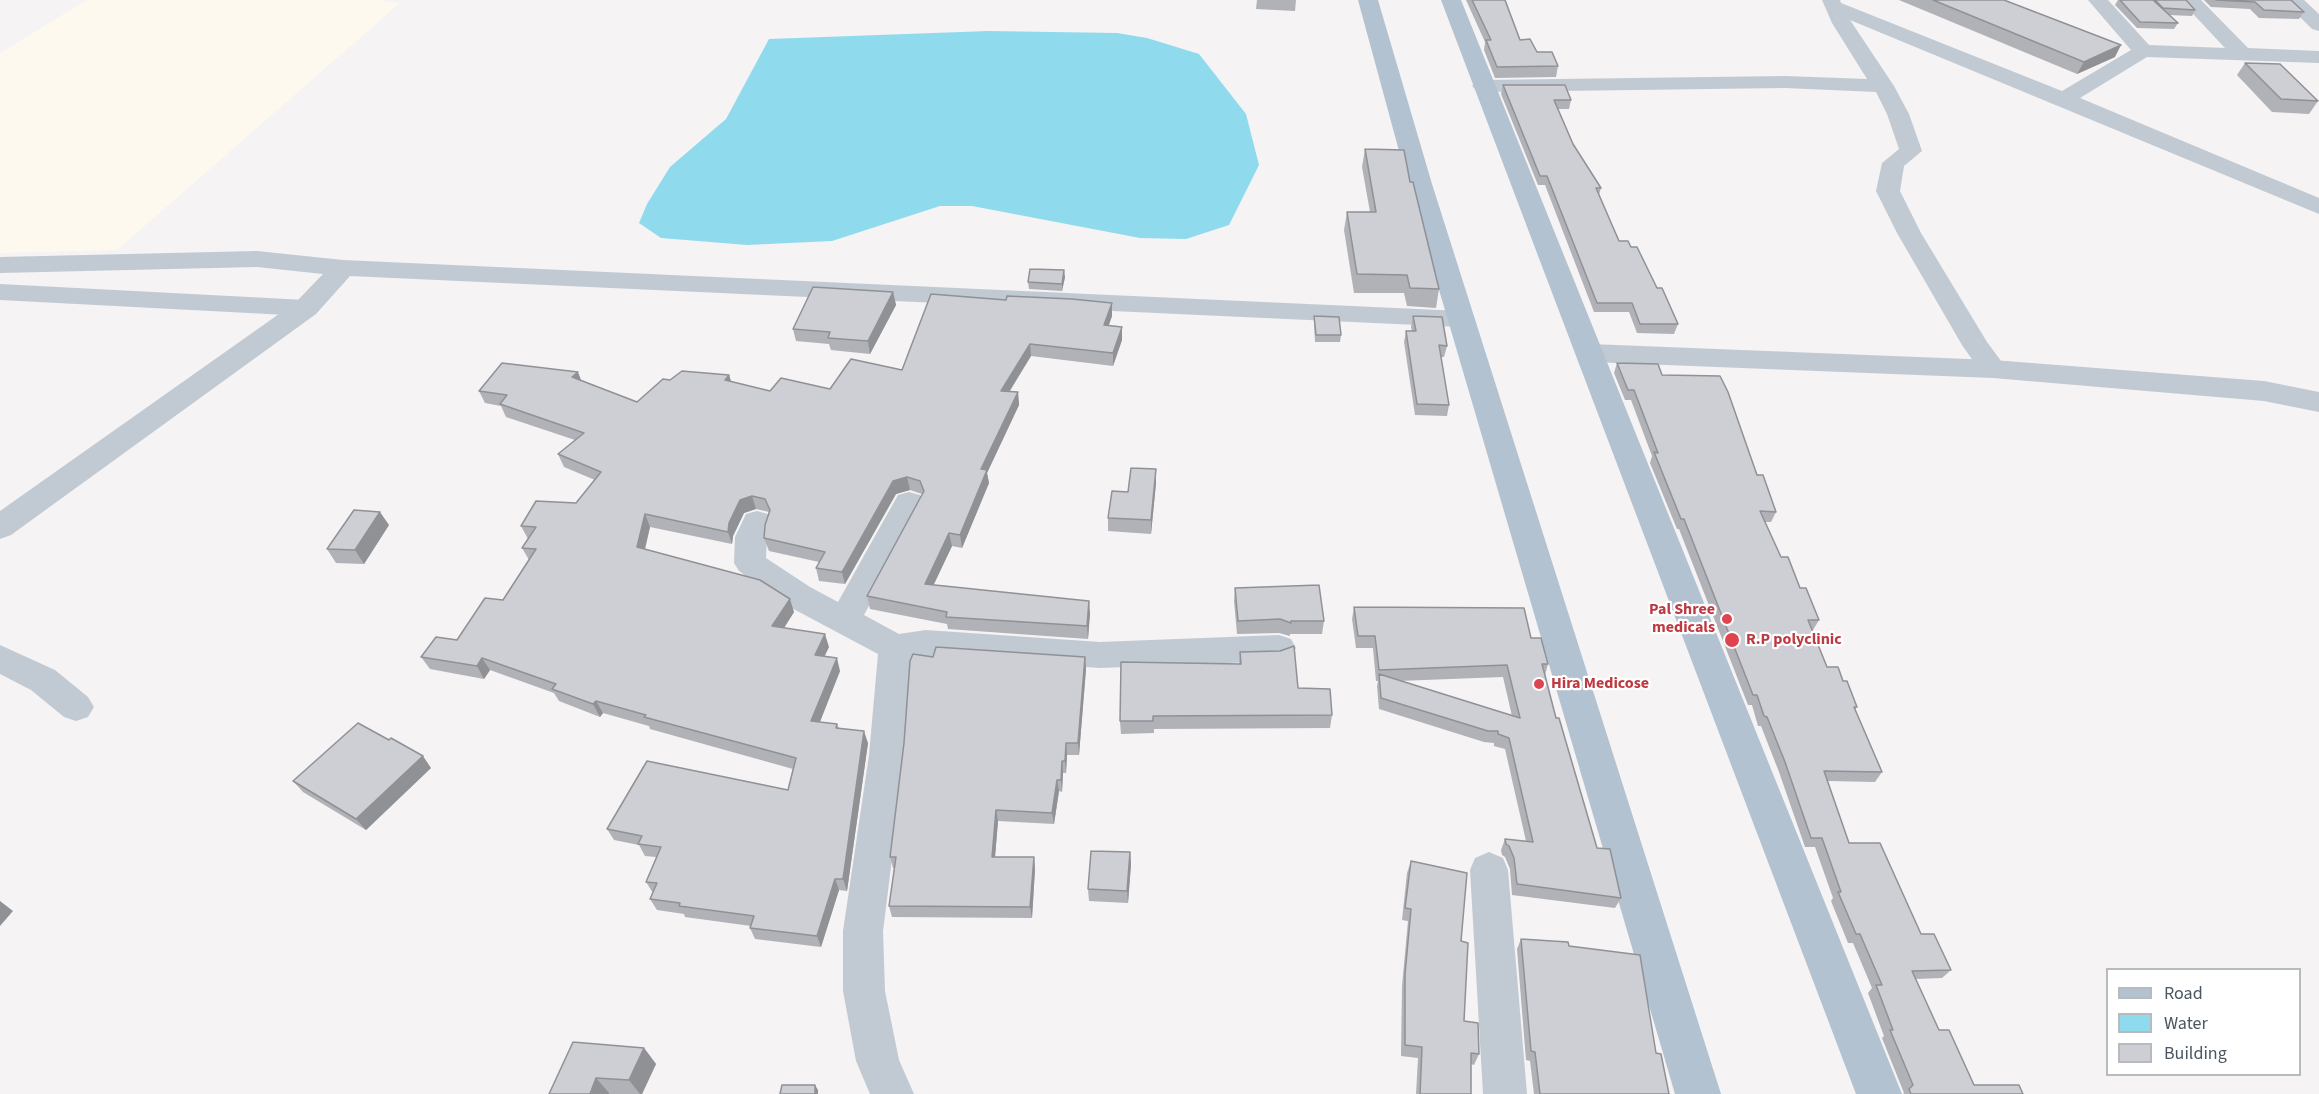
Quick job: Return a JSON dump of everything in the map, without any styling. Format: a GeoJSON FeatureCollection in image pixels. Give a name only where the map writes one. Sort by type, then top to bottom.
{"type":"FeatureCollection","features":[{"type":"Feature","properties":{"kind":"main road"},"geometry":{"type":"LineString","coordinates":[[1368,0],[1461,319],[1698,1094]]}},
{"type":"Feature","properties":{"kind":"main road"},"geometry":{"type":"LineString","coordinates":[[1451,0],[1879,1094]]}},
{"type":"Feature","properties":{"kind":"street"},"geometry":{"type":"LineString","coordinates":[[2098,0],[2143,51]]}},
{"type":"Feature","properties":{"kind":"street"},"geometry":{"type":"LineString","coordinates":[[2190,0],[2242,54]]}},
{"type":"Feature","properties":{"kind":"street"},"geometry":{"type":"LineString","coordinates":[[2293,0],[2319,25]]}},
{"type":"Feature","properties":{"kind":"street"},"geometry":{"type":"LineString","coordinates":[[1833,4],[1864,60],[1883,86],[1898,114],[1911,151],[1893,163],[1888,191],[1909,232],[1975,345],[1993,369]]}},
{"type":"Feature","properties":{"kind":"street"},"geometry":{"type":"LineString","coordinates":[[1833,4],[2319,207]]}},
{"type":"Feature","properties":{"kind":"street"},"geometry":{"type":"LineString","coordinates":[[2110,46],[2143,51],[2319,57]]}},
{"type":"Feature","properties":{"kind":"street"},"geometry":{"type":"LineString","coordinates":[[2064,99],[2143,51]]}},
{"type":"Feature","properties":{"kind":"street"},"geometry":{"type":"LineString","coordinates":[[1484,86],[1785,82],[1883,86]]}},
{"type":"Feature","properties":{"kind":"street"},"geometry":{"type":"LineString","coordinates":[[0,265],[257,259],[343,268],[1461,319]]}},
{"type":"Feature","properties":{"kind":"street"},"geometry":{"type":"LineString","coordinates":[[0,527],[306,308],[343,268]]}},
{"type":"Feature","properties":{"kind":"street"},"geometry":{"type":"LineString","coordinates":[[0,292],[306,308]]}},
{"type":"Feature","properties":{"kind":"street"},"geometry":{"type":"LineString","coordinates":[[1591,353],[1993,369],[2264,391],[2319,402]]}},
{"type":"Feature","properties":{"kind":"street"},"geometry":{"type":"LineString","coordinates":[[844,621],[909,503]]}},
{"type":"Feature","properties":{"kind":"street"},"geometry":{"type":"LineString","coordinates":[[757,522],[751,537],[750,563],[798,597],[896,648],[926,643],[1100,655],[1279,648]]}},
{"type":"Feature","properties":{"kind":"street"},"geometry":{"type":"LineString","coordinates":[[892,1094],[878,1061],[864,991],[863,931],[887,754],[896,648]]}},
{"type":"Feature","properties":{"kind":"street"},"geometry":{"type":"LineString","coordinates":[[0,658],[43,680],[76,708]]}},
{"type":"Feature","properties":{"kind":"street"},"geometry":{"type":"LineString","coordinates":[[1489,870],[1493,947],[1500,1007],[1504,1094]]}},
{"type":"Feature","properties":{"kind":"shaded area"},"geometry":{"type":"Polygon","coordinates":[[[87,0],[378,0],[400,3],[117,250],[0,253],[0,53],[87,0]]]}},
{"type":"Feature","properties":{"kind":"water"},"geometry":{"type":"Polygon","coordinates":[[[988,31],[1117,33],[1147,38],[1199,54],[1246,114],[1259,165],[1229,225],[1186,239],[1140,238],[972,206],[940,206],[832,241],[747,245],[661,238],[639,223],[647,204],[670,167],[726,119],[769,39],[988,31]]]}},
{"type":"Feature","properties":{"kind":"building"},"geometry":{"type":"Polygon","coordinates":[[[1472,0],[1505,0],[1520,40],[1530,39],[1537,52],[1552,52],[1558,66],[1497,67],[1486,40],[1491,40],[1472,0]]]}},
{"type":"Feature","properties":{"kind":"building"},"geometry":{"type":"Polygon","coordinates":[[[1933,0],[2004,0],[2121,45],[2084,62],[1933,0]]]}},
{"type":"Feature","properties":{"kind":"building"},"geometry":{"type":"Polygon","coordinates":[[[2120,0],[2153,0],[2178,23],[2140,22],[2120,0]]]}},
{"type":"Feature","properties":{"kind":"building"},"geometry":{"type":"Polygon","coordinates":[[[2155,0],[2186,0],[2195,10],[2163,8],[2155,0]]]}},
{"type":"Feature","properties":{"kind":"building"},"geometry":{"type":"Polygon","coordinates":[[[2216,0],[2291,0],[2304,12],[2264,10],[2255,2],[2216,0]]]}},
{"type":"Feature","properties":{"kind":"building"},"geometry":{"type":"Polygon","coordinates":[[[2245,63],[2280,64],[2318,101],[2281,99],[2245,63]]]}},
{"type":"Feature","properties":{"kind":"building"},"geometry":{"type":"Polygon","coordinates":[[[1503,85],[1565,85],[1571,100],[1554,100],[1573,144],[1601,188],[1596,188],[1619,241],[1628,241],[1631,247],[1637,247],[1657,288],[1662,288],[1678,324],[1640,324],[1632,303],[1597,303],[1547,176],[1540,176],[1503,85]]]}},
{"type":"Feature","properties":{"kind":"building"},"geometry":{"type":"Polygon","coordinates":[[[1365,149],[1404,150],[1410,182],[1413,182],[1439,289],[1410,288],[1407,275],[1357,274],[1347,212],[1376,212],[1365,149]]]}},
{"type":"Feature","properties":{"kind":"building"},"geometry":{"type":"Polygon","coordinates":[[[1030,269],[1064,270],[1062,284],[1028,282],[1030,269]]]}},
{"type":"Feature","properties":{"kind":"building"},"geometry":{"type":"Polygon","coordinates":[[[813,287],[893,292],[868,341],[828,338],[830,332],[793,329],[813,287]]]}},
{"type":"Feature","properties":{"kind":"building"},"geometry":{"type":"Polygon","coordinates":[[[931,294],[1006,300],[1007,296],[1112,303],[1104,325],[1122,327],[1113,353],[1030,344],[1001,391],[1018,392],[981,469],[987,470],[960,535],[949,533],[925,584],[1089,601],[1087,626],[946,617],[947,612],[867,596],[924,491],[920,481],[907,477],[893,481],[842,572],[816,568],[825,552],[764,538],[770,510],[765,499],[752,496],[740,500],[729,523],[728,532],[645,514],[637,547],[760,580],[790,599],[772,626],[825,634],[815,655],[837,658],[811,721],[837,724],[836,728],[864,731],[843,879],[835,879],[817,936],[750,928],[754,916],[679,906],[680,903],[650,899],[657,883],[646,882],[661,847],[638,844],[642,836],[607,829],[647,761],[788,790],[796,758],[644,717],[646,715],[596,701],[593,704],[552,689],[556,684],[482,658],[477,666],[421,657],[436,637],[457,640],[485,598],[503,600],[536,549],[522,548],[536,527],[521,526],[536,501],[576,503],[601,472],[558,454],[584,433],[500,404],[507,395],[479,391],[502,363],[578,372],[572,377],[637,402],[663,379],[670,380],[682,371],[729,375],[725,380],[770,391],[781,378],[830,389],[851,359],[902,370],[931,294]]]}},
{"type":"Feature","properties":{"kind":"building"},"geometry":{"type":"Polygon","coordinates":[[[1314,316],[1339,317],[1341,335],[1316,335],[1314,316]]]}},
{"type":"Feature","properties":{"kind":"building"},"geometry":{"type":"Polygon","coordinates":[[[1413,316],[1442,317],[1447,346],[1439,345],[1449,405],[1417,404],[1406,331],[1416,331],[1413,316]]]}},
{"type":"Feature","properties":{"kind":"building"},"geometry":{"type":"Polygon","coordinates":[[[1617,363],[1658,364],[1662,375],[1720,376],[1728,392],[1757,475],[1763,475],[1776,512],[1760,511],[1781,557],[1788,557],[1800,588],[1806,588],[1819,620],[1808,620],[1827,667],[1838,667],[1843,681],[1847,681],[1857,707],[1854,707],[1882,772],[1824,771],[1849,843],[1880,843],[1921,934],[1934,934],[1951,970],[1912,971],[1939,1030],[1949,1030],[1974,1085],[2019,1085],[2023,1094],[1911,1094],[1909,1089],[1913,1085],[1890,1030],[1893,1030],[1876,985],[1882,985],[1860,934],[1856,934],[1838,892],[1841,892],[1822,838],[1811,838],[1767,717],[1764,716],[1757,695],[1753,695],[1684,519],[1681,519],[1654,452],[1658,453],[1634,390],[1628,390],[1617,363]]]}},
{"type":"Feature","properties":{"kind":"building"},"geometry":{"type":"Polygon","coordinates":[[[1131,468],[1156,469],[1151,520],[1108,518],[1112,491],[1128,492],[1131,468]]]}},
{"type":"Feature","properties":{"kind":"building"},"geometry":{"type":"Polygon","coordinates":[[[354,510],[380,512],[355,550],[327,549],[354,510]]]}},
{"type":"Feature","properties":{"kind":"building"},"geometry":{"type":"Polygon","coordinates":[[[1319,585],[1324,621],[1291,621],[1291,623],[1280,619],[1238,621],[1235,588],[1319,585]]]}},
{"type":"Feature","properties":{"kind":"building"},"geometry":{"type":"Polygon","coordinates":[[[1354,607],[1524,608],[1531,638],[1541,638],[1548,664],[1542,664],[1556,718],[1559,718],[1597,848],[1610,849],[1621,898],[1517,884],[1514,858],[1505,839],[1533,842],[1509,738],[1498,734],[1498,731],[1488,731],[1381,698],[1379,674],[1520,718],[1507,665],[1379,670],[1375,636],[1358,636],[1354,607]]]}},
{"type":"Feature","properties":{"kind":"building"},"geometry":{"type":"Polygon","coordinates":[[[1294,646],[1298,688],[1330,689],[1332,715],[1153,716],[1153,721],[1120,721],[1121,662],[1241,664],[1240,652],[1280,651],[1294,646]]]}},
{"type":"Feature","properties":{"kind":"building"},"geometry":{"type":"Polygon","coordinates":[[[936,647],[1085,657],[1078,743],[1066,743],[1065,761],[1062,761],[1061,780],[1057,780],[1052,813],[996,810],[992,857],[1034,857],[1030,907],[889,906],[896,857],[890,857],[904,743],[910,661],[913,654],[933,657],[936,647]]]}},
{"type":"Feature","properties":{"kind":"building"},"geometry":{"type":"Polygon","coordinates":[[[358,723],[423,756],[356,819],[293,781],[358,723]]]}},
{"type":"Feature","properties":{"kind":"building"},"geometry":{"type":"Polygon","coordinates":[[[1091,851],[1130,852],[1127,891],[1088,889],[1091,851]]]}},
{"type":"Feature","properties":{"kind":"building"},"geometry":{"type":"Polygon","coordinates":[[[1411,861],[1467,873],[1461,941],[1468,943],[1464,1021],[1478,1023],[1479,1054],[1471,1053],[1471,1094],[1420,1094],[1422,1047],[1405,1045],[1405,974],[1411,909],[1405,908],[1411,861]]]}},
{"type":"Feature","properties":{"kind":"building"},"geometry":{"type":"Polygon","coordinates":[[[1521,939],[1568,942],[1569,946],[1640,955],[1656,1053],[1661,1054],[1669,1094],[1540,1094],[1535,1052],[1531,1051],[1521,939]]]}},
{"type":"Feature","properties":{"kind":"building"},"geometry":{"type":"Polygon","coordinates":[[[573,1042],[644,1048],[629,1080],[596,1078],[590,1094],[549,1094],[573,1042]]]}},
{"type":"Feature","properties":{"kind":"building"},"geometry":{"type":"Polygon","coordinates":[[[782,1085],[815,1085],[815,1094],[780,1094],[782,1085]]]}},
{"type":"Feature","properties":{"kind":"place","name":"Pal Shree medicals"},"geometry":{"type":"Point","coordinates":[1727,619]}},
{"type":"Feature","properties":{"kind":"place","name":"R.P polyclinic"},"geometry":{"type":"Point","coordinates":[1732,640]}},
{"type":"Feature","properties":{"kind":"place","name":"Hira Medicose"},"geometry":{"type":"Point","coordinates":[1539,684]}}]}
